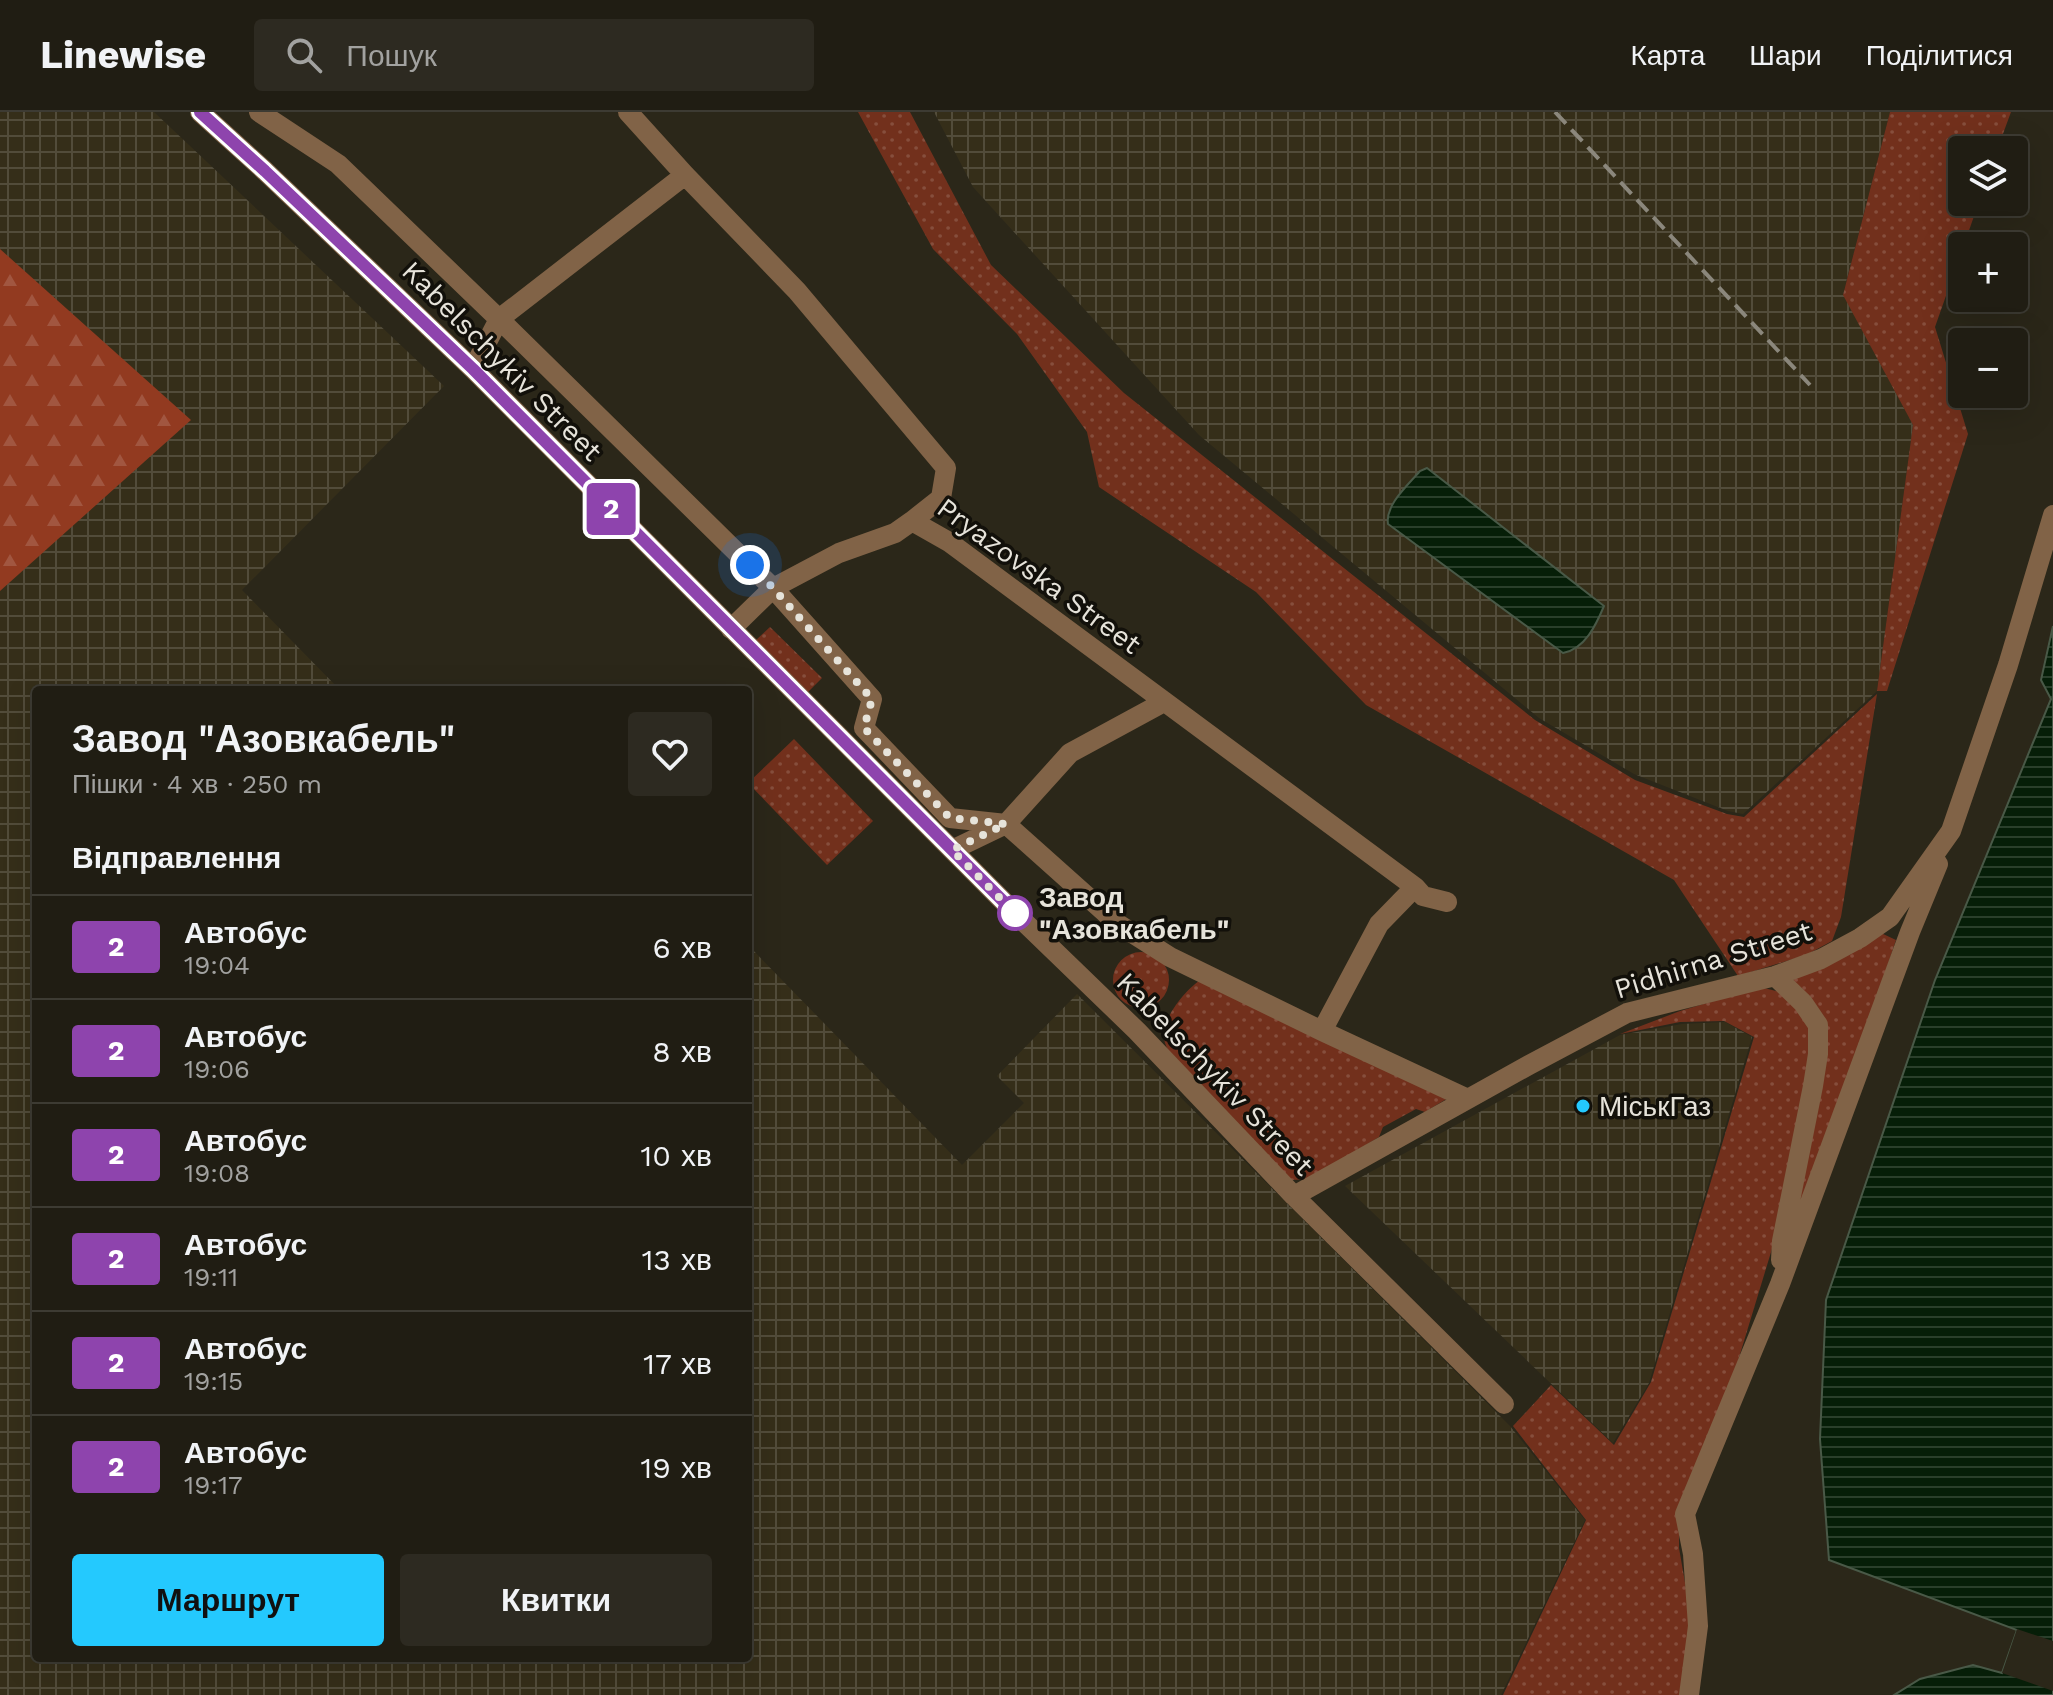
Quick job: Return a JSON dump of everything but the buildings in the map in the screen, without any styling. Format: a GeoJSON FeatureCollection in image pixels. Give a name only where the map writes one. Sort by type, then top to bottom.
{"type":"FeatureCollection","features":[{"type":"Feature","properties":{"kind":"street","name":"Kabelschykiv Street"},"geometry":{"type":"LineString","coordinates":[[200,112],[473,369],[952,850],[1137,1031],[1294,1196],[1504,1404]]}},
{"type":"Feature","properties":{"kind":"street","name":"Kabelschykiv Street"},"geometry":{"type":"LineString","coordinates":[[259,112],[338,164],[773,588],[872,699],[864,728],[950,818],[1006,824],[1118,924],[1170,957],[1468,1099]]}},
{"type":"Feature","properties":{"kind":"street","name":"Pryazovska Street"},"geometry":{"type":"LineString","coordinates":[[628,112],[797,291],[946,468],[941,498],[912,521],[949,542],[1415,887],[1423,896],[1447,902]]}},
{"type":"Feature","properties":{"kind":"street"},"geometry":{"type":"LineString","coordinates":[[473,369],[499,319],[685,175]]}},
{"type":"Feature","properties":{"kind":"street","name":"Pidhirna Street"},"geometry":{"type":"LineString","coordinates":[[1294,1196],[1627,1013],[1775,976],[1821,959],[1890,917],[1951,831],[2008,665],[2053,515]]}},
{"type":"Feature","properties":{"kind":"street"},"geometry":{"type":"LineString","coordinates":[[731,629],[773,588],[839,553],[895,533],[912,521]]}},
{"type":"Feature","properties":{"kind":"street"},"geometry":{"type":"LineString","coordinates":[[952,850],[1006,824],[1070,753],[1164,702]]}},
{"type":"Feature","properties":{"kind":"street"},"geometry":{"type":"LineString","coordinates":[[1689,1695],[1698,1626],[1693,1554],[1685,1514],[1780,1284],[1910,932],[1951,831]]}},
{"type":"Feature","properties":{"kind":"street"},"geometry":{"type":"LineString","coordinates":[[1322,1031],[1379,924],[1415,887]]}},
{"type":"Feature","properties":{"kind":"street"},"geometry":{"type":"LineString","coordinates":[[1775,976],[1803,1003],[1818,1025],[1813,1086],[1782,1241],[1780,1284]]}},
{"type":"Feature","properties":{"kind":"shaded area"},"geometry":{"type":"Polygon","coordinates":[[[0,112],[154,112],[444,386],[242,590],[336,686],[32,686],[32,1662],[752,1662],[752,949],[962,1165],[1024,1103],[997,1076],[1077,994],[1510,1426],[1585,1520],[1501,1695],[0,1695],[0,112]]]}},
{"type":"Feature","properties":{"kind":"shaded area"},"geometry":{"type":"Polygon","coordinates":[[[858,112],[910,112],[991,265],[1124,393],[1535,720],[1635,780],[1727,814],[1744,817],[1877,694],[1841,917],[1832,941],[1806,955],[1738,976],[1674,880],[1366,705],[1256,592],[1099,487],[1087,432],[1017,334],[933,249],[858,112]]]}},
{"type":"Feature","properties":{"kind":"shaded area"},"geometry":{"type":"Polygon","coordinates":[[[934,112],[1890,112],[1843,294],[1913,425],[1877,691],[1743,814],[1634,774],[1539,718],[1199,435],[973,187],[934,112]]]}},
{"type":"Feature","properties":{"kind":"shaded area"},"geometry":{"type":"Polygon","coordinates":[[[1890,112],[2011,112],[2002,136],[1948,136],[1948,216],[1974,216],[1968,232],[1948,232],[1948,290],[1935,327],[1948,369],[1948,408],[1960,408],[1968,434],[1887,691],[1877,691],[1913,425],[1843,295],[1890,112]]]}},
{"type":"Feature","properties":{"kind":"shaded area"},"geometry":{"type":"Polygon","coordinates":[[[1427,468],[1604,606],[1593,628],[1578,647],[1563,653],[1388,524],[1390,510],[1398,496],[1420,471],[1427,468]]]}},
{"type":"Feature","properties":{"kind":"shaded area"},"geometry":{"type":"Polygon","coordinates":[[[2053,626],[2053,1695],[1894,1695],[1920,1679],[1973,1665],[2002,1673],[2017,1630],[1829,1560],[1820,1439],[1826,1300],[1935,980],[2051,699],[2041,680],[2053,626]]]}},
{"type":"Feature","properties":{"kind":"shaded area"},"geometry":{"type":"Polygon","coordinates":[[[770,627],[822,678],[807,693],[755,641],[770,627]]]}},
{"type":"Feature","properties":{"kind":"shaded area"},"geometry":{"type":"Polygon","coordinates":[[[794,739],[873,821],[827,865],[752,787],[752,779],[794,739]]]}},
{"type":"Feature","properties":{"kind":"shaded area"},"geometry":{"type":"Polygon","coordinates":[[[1881,933],[1896,940],[1843,1099],[1800,1208],[1795,1206],[1825,1060],[1793,985],[1794,979],[1881,933]]]}},
{"type":"Feature","properties":{"kind":"shaded area"},"geometry":{"type":"Polygon","coordinates":[[[1141,952],[1161,960],[1169,980],[1161,1000],[1141,1008],[1121,1000],[1113,980],[1121,960],[1141,952]]]}},
{"type":"Feature","properties":{"kind":"shaded area"},"geometry":{"type":"Polygon","coordinates":[[[1205,977],[1448,1098],[1425,1112],[1416,1109],[1383,1127],[1379,1137],[1310,1179],[1291,1180],[1187,1076],[1168,1051],[1164,1034],[1170,1015],[1190,988],[1205,977]]]}},
{"type":"Feature","properties":{"kind":"shaded area"},"geometry":{"type":"Polygon","coordinates":[[[1760,987],[1780,992],[1797,1007],[1810,1027],[1812,1046],[1775,1239],[1734,1374],[1679,1519],[1679,1548],[1692,1623],[1685,1695],[1503,1695],[1586,1520],[1513,1426],[1551,1385],[1614,1445],[1651,1382],[1754,1037],[1724,1021],[1680,1022],[1620,1034],[1680,1011],[1760,987]]]}},
{"type":"Feature","properties":{"kind":"shaded area"},"geometry":{"type":"Polygon","coordinates":[[[1725,1022],[1752,1037],[1649,1383],[1613,1443],[1345,1186],[1620,1035],[1682,1024],[1725,1022]]]}},
{"type":"Feature","properties":{"kind":"green space"},"geometry":{"type":"Polygon","coordinates":[[[0,249],[191,420],[0,591],[0,249]]]}},
{"type":"Feature","properties":{"kind":"pier"},"geometry":{"type":"Polygon","coordinates":[[[2017,1629],[2053,1641],[2053,1691],[2002,1673],[2017,1629]]]}},
{"type":"Feature","properties":{"kind":"railway"},"geometry":{"type":"LineString","coordinates":[[1555,112],[1810,385]]}},
{"type":"Feature","properties":{"kind":"bus line","name":"2"},"geometry":{"type":"LineString","coordinates":[[200,112],[473,369],[1015,913]]}},
{"type":"Feature","properties":{"kind":"place","name":"Завод \"Азовкабель\""},"geometry":{"type":"Point","coordinates":[1015,913]}},
{"type":"Feature","properties":{"kind":"place","name":"МіськГаз"},"geometry":{"type":"Point","coordinates":[1583,1106]}},
{"type":"Feature","properties":{"kind":"route"},"geometry":{"type":"LineString","coordinates":[[750,565],[872,699],[864,728],[950,818],[1006,824],[952,850],[1015,913]]}}]}
